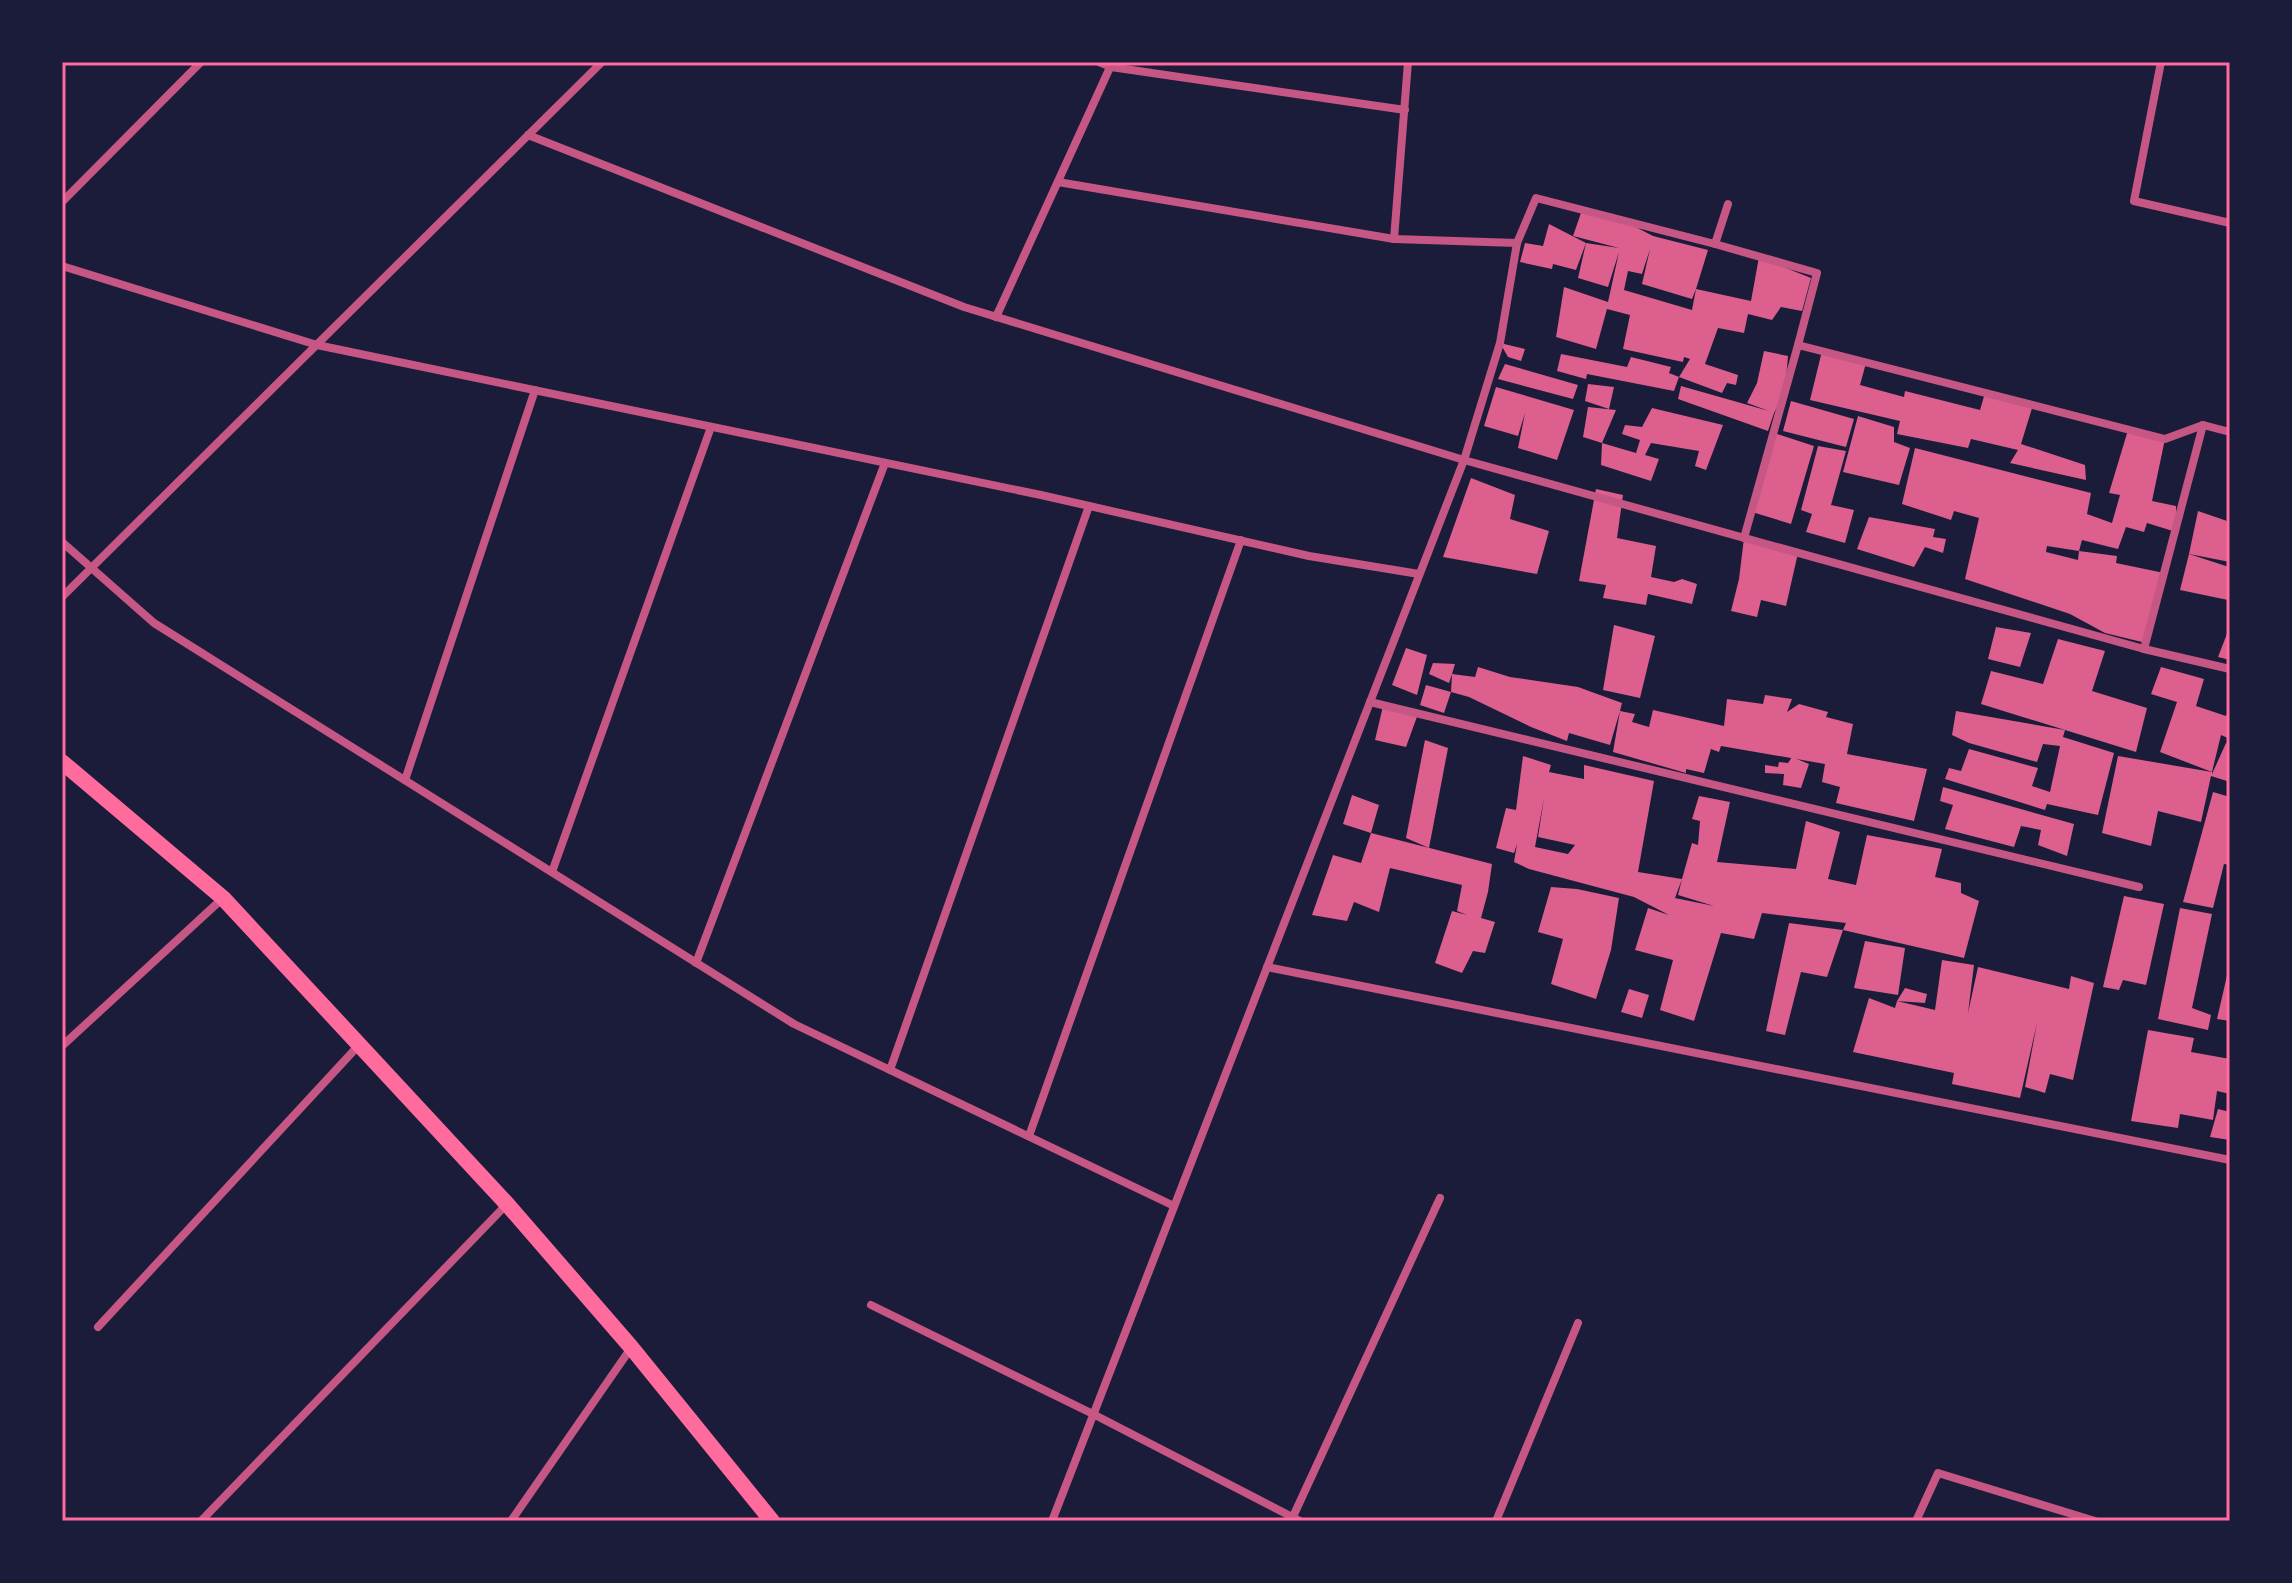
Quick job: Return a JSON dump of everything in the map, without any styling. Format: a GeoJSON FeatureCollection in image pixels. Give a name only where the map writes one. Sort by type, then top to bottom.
{"type":"FeatureCollection","features":[{"type":"Feature","properties":{"kind":"main road"},"geometry":{"type":"LineString","coordinates":[[62,762],[223,898],[507,1204],[631,1347],[772,1521]]}},
{"type":"Feature","properties":{"kind":"street"},"geometry":{"type":"LineString","coordinates":[[62,202],[201,62]]}},
{"type":"Feature","properties":{"kind":"street"},"geometry":{"type":"LineString","coordinates":[[62,597],[602,62]]}},
{"type":"Feature","properties":{"kind":"street"},"geometry":{"type":"LineString","coordinates":[[1099,62],[1405,110]]}},
{"type":"Feature","properties":{"kind":"street"},"geometry":{"type":"LineString","coordinates":[[1394,239],[1408,62]]}},
{"type":"Feature","properties":{"kind":"street"},"geometry":{"type":"LineString","coordinates":[[2161,62],[2134,201],[2230,223]]}},
{"type":"Feature","properties":{"kind":"street"},"geometry":{"type":"LineString","coordinates":[[996,317],[1112,65]]}},
{"type":"Feature","properties":{"kind":"street"},"geometry":{"type":"LineString","coordinates":[[528,135],[964,307],[1464,460],[2144,649],[2230,669]]}},
{"type":"Feature","properties":{"kind":"street"},"geometry":{"type":"LineString","coordinates":[[1058,182],[1394,239],[1517,243]]}},
{"type":"Feature","properties":{"kind":"street"},"geometry":{"type":"LineString","coordinates":[[1052,1521],[1464,460],[1500,343],[1517,243],[1536,198],[1817,273],[1744,538]]}},
{"type":"Feature","properties":{"kind":"street"},"geometry":{"type":"LineString","coordinates":[[1715,244],[1728,204]]}},
{"type":"Feature","properties":{"kind":"street"},"geometry":{"type":"LineString","coordinates":[[62,266],[317,345],[1089,506],[1309,556],[1419,574]]}},
{"type":"Feature","properties":{"kind":"street"},"geometry":{"type":"LineString","coordinates":[[1798,345],[2165,439],[2203,425],[2230,432]]}},
{"type":"Feature","properties":{"kind":"street"},"geometry":{"type":"LineString","coordinates":[[405,780],[535,390]]}},
{"type":"Feature","properties":{"kind":"street"},"geometry":{"type":"LineString","coordinates":[[2144,649],[2203,425]]}},
{"type":"Feature","properties":{"kind":"street"},"geometry":{"type":"LineString","coordinates":[[552,872],[711,427]]}},
{"type":"Feature","properties":{"kind":"street"},"geometry":{"type":"LineString","coordinates":[[696,963],[885,463]]}},
{"type":"Feature","properties":{"kind":"street"},"geometry":{"type":"LineString","coordinates":[[890,1070],[1089,506]]}},
{"type":"Feature","properties":{"kind":"street"},"geometry":{"type":"LineString","coordinates":[[1029,1136],[1241,540]]}},
{"type":"Feature","properties":{"kind":"street"},"geometry":{"type":"LineString","coordinates":[[62,542],[154,623],[794,1024],[1174,1206]]}},
{"type":"Feature","properties":{"kind":"street"},"geometry":{"type":"LineString","coordinates":[[1370,702],[2139,887]]}},
{"type":"Feature","properties":{"kind":"street"},"geometry":{"type":"LineString","coordinates":[[62,1046],[223,898]]}},
{"type":"Feature","properties":{"kind":"street"},"geometry":{"type":"LineString","coordinates":[[1267,967],[2229,1160],[2230,1148]]}},
{"type":"Feature","properties":{"kind":"street"},"geometry":{"type":"LineString","coordinates":[[98,1327],[359,1044]]}},
{"type":"Feature","properties":{"kind":"street"},"geometry":{"type":"LineString","coordinates":[[871,1305],[1093,1414],[1295,1520],[1440,1198]]}},
{"type":"Feature","properties":{"kind":"street"},"geometry":{"type":"LineString","coordinates":[[201,1521],[507,1204]]}},
{"type":"Feature","properties":{"kind":"street"},"geometry":{"type":"LineString","coordinates":[[1496,1521],[1578,1323]]}},
{"type":"Feature","properties":{"kind":"street"},"geometry":{"type":"LineString","coordinates":[[511,1521],[631,1347]]}},
{"type":"Feature","properties":{"kind":"street"},"geometry":{"type":"LineString","coordinates":[[1916,1521],[1938,1473],[2095,1521]]}},
{"type":"Feature","properties":{"kind":"building"},"geometry":{"type":"Polygon","coordinates":[[[1582,210],[1626,222],[1653,236],[1708,250],[1696,289],[1751,301],[1759,257],[1811,278],[1802,311],[1781,307],[1772,320],[1748,314],[1744,333],[1718,328],[1705,364],[1738,375],[1736,385],[1727,383],[1722,393],[1679,377],[1690,359],[1684,357],[1683,362],[1623,349],[1630,315],[1607,309],[1596,349],[1556,337],[1564,287],[1608,302],[1619,252],[1608,287],[1578,278],[1586,243],[1619,248],[1573,236],[1582,210]],[[1650,249],[1642,274],[1628,271],[1624,290],[1692,310],[1696,289],[1692,299],[1642,284],[1650,249]]]}},
{"type":"Feature","properties":{"kind":"building"},"geometry":{"type":"Polygon","coordinates":[[[1549,224],[1586,243],[1576,270],[1553,264],[1552,269],[1520,262],[1525,243],[1543,246],[1549,224]]]}},
{"type":"Feature","properties":{"kind":"building"},"geometry":{"type":"Polygon","coordinates":[[[1500,343],[1525,349],[1521,361],[1508,357],[1500,343]]]}},
{"type":"Feature","properties":{"kind":"building"},"geometry":{"type":"Polygon","coordinates":[[[1764,351],[1788,356],[1785,391],[1768,431],[1678,399],[1681,386],[1769,411],[1747,403],[1757,383],[1764,351]]]}},
{"type":"Feature","properties":{"kind":"building"},"geometry":{"type":"Polygon","coordinates":[[[1822,351],[1866,363],[1860,385],[1904,397],[1905,391],[1980,410],[1985,393],[2033,405],[2021,444],[2085,465],[2086,480],[2010,463],[2018,450],[1971,439],[1968,448],[1897,434],[1900,421],[1810,400],[1822,351]]]}},
{"type":"Feature","properties":{"kind":"building"},"geometry":{"type":"Polygon","coordinates":[[[1561,354],[1627,367],[1631,357],[1671,367],[1669,373],[1679,377],[1674,391],[1587,374],[1586,379],[1557,371],[1561,354]]]}},
{"type":"Feature","properties":{"kind":"building"},"geometry":{"type":"Polygon","coordinates":[[[1505,364],[1578,385],[1573,399],[1498,379],[1505,364]]]}},
{"type":"Feature","properties":{"kind":"building"},"geometry":{"type":"Polygon","coordinates":[[[1588,384],[1614,387],[1609,409],[1585,401],[1588,384]]]}},
{"type":"Feature","properties":{"kind":"building"},"geometry":{"type":"Polygon","coordinates":[[[1496,387],[1574,410],[1557,460],[1518,448],[1525,413],[1518,436],[1484,426],[1496,387]]]}},
{"type":"Feature","properties":{"kind":"building"},"geometry":{"type":"Polygon","coordinates":[[[1791,401],[1854,419],[1846,447],[1783,431],[1791,401]]]}},
{"type":"Feature","properties":{"kind":"building"},"geometry":{"type":"Polygon","coordinates":[[[1588,407],[1616,410],[1602,443],[1583,437],[1588,407]]]}},
{"type":"Feature","properties":{"kind":"building"},"geometry":{"type":"Polygon","coordinates":[[[1652,408],[1723,425],[1706,470],[1695,466],[1699,451],[1651,443],[1645,455],[1659,459],[1651,481],[1601,465],[1602,443],[1636,453],[1640,440],[1622,434],[1625,425],[1642,427],[1652,408]]]}},
{"type":"Feature","properties":{"kind":"building"},"geometry":{"type":"Polygon","coordinates":[[[1858,416],[1894,427],[1894,442],[1910,448],[1899,485],[1843,472],[1858,416]]]}},
{"type":"Feature","properties":{"kind":"building"},"geometry":{"type":"Polygon","coordinates":[[[2128,430],[2165,439],[2152,501],[2176,506],[2176,532],[2147,523],[2144,532],[2126,527],[2118,549],[2082,540],[2079,551],[2117,556],[2116,563],[2164,573],[2146,643],[2105,633],[2070,614],[1965,579],[1979,518],[1954,511],[1951,520],[1902,504],[1915,448],[2091,493],[2087,514],[2112,523],[2120,495],[2109,493],[2128,430]],[[2047,546],[2046,552],[2078,560],[2079,551],[2047,546]]]}},
{"type":"Feature","properties":{"kind":"building"},"geometry":{"type":"Polygon","coordinates":[[[1774,433],[1814,446],[1791,524],[1752,512],[1774,433]]]}},
{"type":"Feature","properties":{"kind":"building"},"geometry":{"type":"Polygon","coordinates":[[[1818,446],[1846,451],[1831,505],[1854,510],[1845,543],[1806,532],[1812,514],[1801,510],[1818,446]]]}},
{"type":"Feature","properties":{"kind":"building"},"geometry":{"type":"Polygon","coordinates":[[[1471,478],[1515,495],[1510,519],[1549,531],[1537,574],[1443,557],[1471,478]]]}},
{"type":"Feature","properties":{"kind":"building"},"geometry":{"type":"Polygon","coordinates":[[[1596,489],[1623,495],[1617,538],[1656,546],[1651,577],[1674,582],[1682,579],[1697,584],[1692,604],[1648,594],[1646,605],[1603,598],[1606,585],[1579,581],[1596,489]]]}},
{"type":"Feature","properties":{"kind":"building"},"geometry":{"type":"Polygon","coordinates":[[[2198,511],[2230,522],[2230,562],[2189,554],[2198,511]]]}},
{"type":"Feature","properties":{"kind":"building"},"geometry":{"type":"Polygon","coordinates":[[[1869,517],[1935,529],[1933,537],[1946,539],[1943,553],[1925,547],[1914,567],[1857,549],[1869,517]]]}},
{"type":"Feature","properties":{"kind":"building"},"geometry":{"type":"Polygon","coordinates":[[[1744,538],[1798,553],[1786,606],[1761,600],[1757,617],[1731,611],[1744,538]]]}},
{"type":"Feature","properties":{"kind":"building"},"geometry":{"type":"Polygon","coordinates":[[[2189,554],[2229,567],[2228,600],[2180,590],[2189,554]]]}},
{"type":"Feature","properties":{"kind":"building"},"geometry":{"type":"Polygon","coordinates":[[[1614,625],[1655,636],[1640,698],[1603,690],[1614,625]]]}},
{"type":"Feature","properties":{"kind":"building"},"geometry":{"type":"Polygon","coordinates":[[[2230,626],[2230,660],[2218,657],[2230,626]]]}},
{"type":"Feature","properties":{"kind":"building"},"geometry":{"type":"Polygon","coordinates":[[[1996,627],[2031,633],[2020,667],[1988,659],[1996,627]]]}},
{"type":"Feature","properties":{"kind":"building"},"geometry":{"type":"Polygon","coordinates":[[[2058,639],[2105,651],[2092,691],[2147,708],[2136,752],[1981,704],[1991,671],[2043,684],[2058,639]]]}},
{"type":"Feature","properties":{"kind":"building"},"geometry":{"type":"Polygon","coordinates":[[[1406,648],[1427,655],[1417,695],[1392,685],[1406,648]]]}},
{"type":"Feature","properties":{"kind":"building"},"geometry":{"type":"Polygon","coordinates":[[[1433,663],[1455,664],[1449,683],[1429,674],[1433,663]]]}},
{"type":"Feature","properties":{"kind":"building"},"geometry":{"type":"Polygon","coordinates":[[[1478,667],[1510,677],[1578,687],[1622,703],[1610,745],[1569,733],[1567,741],[1451,692],[1452,674],[1475,677],[1478,667]]]}},
{"type":"Feature","properties":{"kind":"building"},"geometry":{"type":"Polygon","coordinates":[[[2161,667],[2204,679],[2196,706],[2226,716],[2230,707],[2230,739],[2221,735],[2212,772],[2160,752],[2177,702],[2151,694],[2161,667]]]}},
{"type":"Feature","properties":{"kind":"building"},"geometry":{"type":"Polygon","coordinates":[[[1426,685],[1451,692],[1444,713],[1420,705],[1426,685]]]}},
{"type":"Feature","properties":{"kind":"building"},"geometry":{"type":"Polygon","coordinates":[[[1765,695],[1792,699],[1787,712],[1799,704],[1828,712],[1826,717],[1853,724],[1847,754],[1927,769],[1914,821],[1836,803],[1840,787],[1822,782],[1825,764],[1721,746],[1719,752],[1711,749],[1704,773],[1686,769],[1686,773],[1613,752],[1620,711],[1635,714],[1632,722],[1649,727],[1653,710],[1724,726],[1727,699],[1763,704],[1765,695]]]}},
{"type":"Feature","properties":{"kind":"building"},"geometry":{"type":"Polygon","coordinates":[[[1383,706],[1418,714],[1406,747],[1375,740],[1383,706]]]}},
{"type":"Feature","properties":{"kind":"building"},"geometry":{"type":"Polygon","coordinates":[[[1956,711],[2065,730],[2063,737],[2114,753],[2098,815],[2047,804],[2045,810],[1945,779],[1949,768],[1961,771],[1969,749],[2038,768],[2032,786],[2050,792],[2060,746],[2043,744],[2037,762],[1969,743],[1952,735],[1956,711]]]}},
{"type":"Feature","properties":{"kind":"building"},"geometry":{"type":"Polygon","coordinates":[[[1425,740],[1448,748],[1429,848],[1406,838],[1425,740]]]}},
{"type":"Feature","properties":{"kind":"building"},"geometry":{"type":"Polygon","coordinates":[[[2226,743],[2230,744],[2230,782],[2211,776],[2201,822],[2158,811],[2151,846],[2102,833],[2118,756],[2212,774],[2226,743]]]}},
{"type":"Feature","properties":{"kind":"building"},"geometry":{"type":"Polygon","coordinates":[[[1523,756],[1551,765],[1549,772],[1584,779],[1584,765],[1654,781],[1638,872],[1682,879],[1692,843],[1698,845],[1700,821],[1692,819],[1699,796],[1730,802],[1717,862],[1796,869],[1806,821],[1840,832],[1828,879],[1856,885],[1867,835],[1942,849],[1935,877],[1961,883],[1961,893],[1979,901],[1964,958],[1843,930],[1846,923],[1762,913],[1754,939],[1721,933],[1694,1021],[1660,1010],[1673,960],[1635,950],[1648,908],[1669,915],[1634,897],[1529,869],[1514,862],[1517,844],[1514,853],[1496,848],[1506,808],[1516,810],[1523,756]],[[1544,798],[1535,847],[1568,854],[1575,845],[1538,837],[1544,798]],[[1682,879],[1675,898],[1714,906],[1678,895],[1682,879]]]}},
{"type":"Feature","properties":{"kind":"building"},"geometry":{"type":"Polygon","coordinates":[[[1792,757],[1809,764],[1801,788],[1783,785],[1784,774],[1765,773],[1765,765],[1778,767],[1779,762],[1788,763],[1792,757]]]}},
{"type":"Feature","properties":{"kind":"building"},"geometry":{"type":"Polygon","coordinates":[[[1943,787],[2074,824],[2067,856],[2038,845],[2041,830],[2021,826],[2014,847],[1945,829],[1953,805],[1940,801],[1943,787]]]}},
{"type":"Feature","properties":{"kind":"building"},"geometry":{"type":"Polygon","coordinates":[[[2213,792],[2230,797],[2230,865],[2224,864],[2213,908],[2183,902],[2213,792]]]}},
{"type":"Feature","properties":{"kind":"building"},"geometry":{"type":"Polygon","coordinates":[[[1352,795],[1379,805],[1371,833],[1343,824],[1352,795]]]}},
{"type":"Feature","properties":{"kind":"building"},"geometry":{"type":"Polygon","coordinates":[[[1371,833],[1492,864],[1481,918],[1495,922],[1485,953],[1473,951],[1462,973],[1435,963],[1452,911],[1467,915],[1457,911],[1462,885],[1390,868],[1379,912],[1354,902],[1347,921],[1312,915],[1333,855],[1361,863],[1371,833]]]}},
{"type":"Feature","properties":{"kind":"building"},"geometry":{"type":"Polygon","coordinates":[[[1551,887],[1619,898],[1611,950],[1596,999],[1551,984],[1563,939],[1538,932],[1551,887]]]}},
{"type":"Feature","properties":{"kind":"building"},"geometry":{"type":"Polygon","coordinates":[[[2124,896],[2164,904],[2146,985],[2123,980],[2119,990],[2103,987],[2124,896]]]}},
{"type":"Feature","properties":{"kind":"building"},"geometry":{"type":"Polygon","coordinates":[[[2180,908],[2212,914],[2192,1008],[2211,1015],[2208,1030],[2158,1019],[2180,908]]]}},
{"type":"Feature","properties":{"kind":"building"},"geometry":{"type":"Polygon","coordinates":[[[1789,923],[1843,930],[1827,977],[1801,972],[1785,1035],[1766,1031],[1789,923]]]}},
{"type":"Feature","properties":{"kind":"building"},"geometry":{"type":"Polygon","coordinates":[[[1865,941],[1905,948],[1898,995],[1854,988],[1865,941]]]}},
{"type":"Feature","properties":{"kind":"building"},"geometry":{"type":"Polygon","coordinates":[[[1942,960],[1974,965],[1968,1013],[1978,967],[2069,989],[2071,976],[2094,983],[2073,1080],[2050,1074],[2045,1093],[2025,1087],[2037,1023],[2020,1098],[1952,1084],[1954,1073],[1853,1052],[1869,998],[1895,1008],[1897,1001],[1935,1010],[1942,960]]]}},
{"type":"Feature","properties":{"kind":"building"},"geometry":{"type":"Polygon","coordinates":[[[2230,967],[2230,1021],[2217,1019],[2230,967]]]}},
{"type":"Feature","properties":{"kind":"building"},"geometry":{"type":"Polygon","coordinates":[[[1905,988],[1927,994],[1925,1003],[1897,1001],[1905,988]]]}},
{"type":"Feature","properties":{"kind":"building"},"geometry":{"type":"Polygon","coordinates":[[[1629,989],[1649,995],[1642,1018],[1621,1012],[1629,989]]]}},
{"type":"Feature","properties":{"kind":"building"},"geometry":{"type":"Polygon","coordinates":[[[2148,1030],[2194,1038],[2191,1052],[2230,1059],[2230,1094],[2217,1091],[2213,1120],[2180,1114],[2178,1128],[2131,1121],[2148,1030]]]}},
{"type":"Feature","properties":{"kind":"building"},"geometry":{"type":"Polygon","coordinates":[[[2218,1109],[2230,1112],[2230,1140],[2210,1137],[2218,1109]]]}}]}
